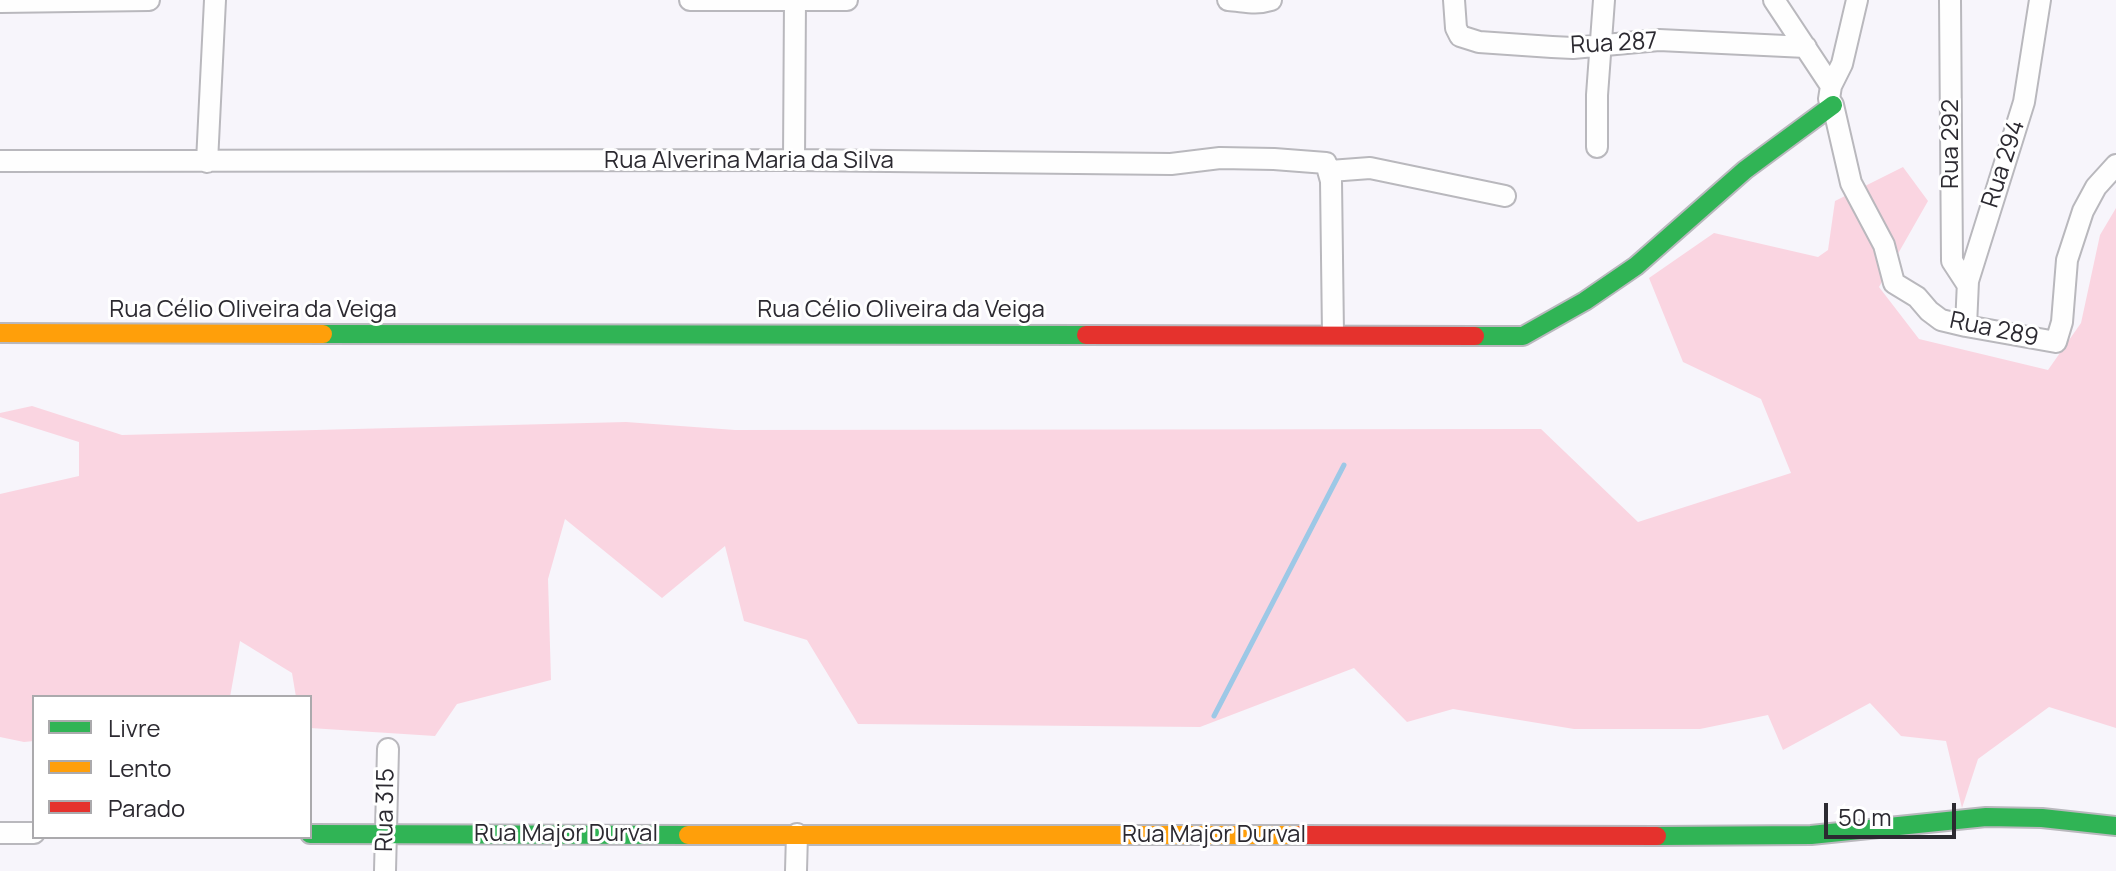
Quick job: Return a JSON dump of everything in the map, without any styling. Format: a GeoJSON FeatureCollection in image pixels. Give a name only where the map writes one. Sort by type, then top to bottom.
{"type":"FeatureCollection","features":[{"type":"Feature","properties":{"kind":"street"},"geometry":{"type":"LineString","coordinates":[[0,2],[149,0]]}},
{"type":"Feature","properties":{"kind":"street"},"geometry":{"type":"LineString","coordinates":[[207,162],[215,0]]}},
{"type":"Feature","properties":{"kind":"street"},"geometry":{"type":"LineString","coordinates":[[690,0],[847,0]]}},
{"type":"Feature","properties":{"kind":"street"},"geometry":{"type":"LineString","coordinates":[[794,160],[795,0]]}},
{"type":"Feature","properties":{"kind":"street"},"geometry":{"type":"LineString","coordinates":[[1228,0],[1247,4],[1271,0]]}},
{"type":"Feature","properties":{"kind":"street","name":"Rua 287"},"geometry":{"type":"LineString","coordinates":[[1454,0],[1456,28],[1460,36],[1467,39],[1552,47],[1659,40],[1806,47]]}},
{"type":"Feature","properties":{"kind":"street"},"geometry":{"type":"LineString","coordinates":[[1597,147],[1604,0]]}},
{"type":"Feature","properties":{"kind":"street"},"geometry":{"type":"LineString","coordinates":[[1774,0],[1806,47],[1832,96]]}},
{"type":"Feature","properties":{"kind":"street"},"geometry":{"type":"LineString","coordinates":[[1832,96],[1857,0]]}},
{"type":"Feature","properties":{"kind":"street","name":"Rua 292"},"geometry":{"type":"LineString","coordinates":[[1950,0],[1952,261],[1967,284]]}},
{"type":"Feature","properties":{"kind":"street","name":"Rua 294"},"geometry":{"type":"LineString","coordinates":[[1966,326],[1967,284],[2024,102],[2040,0]]}},
{"type":"Feature","properties":{"kind":"street","name":"Rua Célio Oliveira da Veiga"},"geometry":{"type":"LineString","coordinates":[[0,333],[1523,336],[1593,296],[1636,266],[1832,96]]}},
{"type":"Feature","properties":{"kind":"street","name":"Rua 289"},"geometry":{"type":"LineString","coordinates":[[1832,96],[1851,183],[1884,245],[1894,283],[1917,297],[1941,320],[2056,342],[2062,322],[2067,260],[2083,211],[2096,187],[2116,165]]}},
{"type":"Feature","properties":{"kind":"street","name":"Rua Alverina Maria da Silva"},"geometry":{"type":"LineString","coordinates":[[0,161],[794,160],[1171,164],[1220,158],[1326,163],[1330,171]]}},
{"type":"Feature","properties":{"kind":"street"},"geometry":{"type":"LineString","coordinates":[[1333,334],[1330,171],[1370,168],[1505,196]]}},
{"type":"Feature","properties":{"kind":"street","name":"Rua 315"},"geometry":{"type":"LineString","coordinates":[[385,871],[388,749]]}},
{"type":"Feature","properties":{"kind":"street","name":"Rua Major Durval"},"geometry":{"type":"LineString","coordinates":[[312,834],[1813,836],[2004,817],[2116,826]]}},
{"type":"Feature","properties":{"kind":"street"},"geometry":{"type":"LineString","coordinates":[[0,833],[32,833]]}},
{"type":"Feature","properties":{"kind":"street"},"geometry":{"type":"LineString","coordinates":[[796,871],[797,834]]}},
{"type":"Feature","properties":{"kind":"shaded area"},"geometry":{"type":"Polygon","coordinates":[[[1903,167],[1928,201],[1879,287],[1919,339],[2048,370],[2081,323],[2100,235],[2116,208],[2116,728],[2049,707],[1978,759],[1962,808],[1946,741],[1901,736],[1870,703],[1783,750],[1768,715],[1700,729],[1574,729],[1453,709],[1407,722],[1354,668],[1200,727],[858,724],[807,640],[744,621],[725,546],[662,598],[565,519],[548,579],[551,680],[457,704],[435,736],[312,728],[312,695],[296,695],[292,673],[240,641],[230,695],[32,695],[32,741],[0,737],[0,494],[79,476],[79,442],[0,417],[0,413],[32,406],[122,435],[626,422],[735,430],[1541,429],[1638,522],[1791,473],[1761,399],[1683,362],[1649,278],[1714,233],[1818,257],[1828,250],[1835,201],[1903,167]]]}},
{"type":"Feature","properties":{"kind":"waterway"},"geometry":{"type":"LineString","coordinates":[[1214,716],[1344,465]]}},
{"type":"Feature","properties":{"kind":"traffic: fast"},"geometry":{"type":"LineString","coordinates":[[1475,336],[1523,336],[1585,301],[1636,266],[1745,170],[1833,105]]}},
{"type":"Feature","properties":{"kind":"traffic: fast"},"geometry":{"type":"LineString","coordinates":[[323,334],[1086,335]]}},
{"type":"Feature","properties":{"kind":"traffic: fast"},"geometry":{"type":"LineString","coordinates":[[1657,836],[1811,835],[1986,817],[2042,818],[2116,826]]}},
{"type":"Feature","properties":{"kind":"traffic: fast"},"geometry":{"type":"LineString","coordinates":[[312,834],[688,835]]}},
{"type":"Feature","properties":{"kind":"traffic: slow"},"geometry":{"type":"LineString","coordinates":[[0,333],[323,334]]}},
{"type":"Feature","properties":{"kind":"traffic: slow"},"geometry":{"type":"LineString","coordinates":[[688,835],[1301,835]]}},
{"type":"Feature","properties":{"kind":"traffic: jam"},"geometry":{"type":"LineString","coordinates":[[1086,335],[1475,336]]}},
{"type":"Feature","properties":{"kind":"traffic: jam"},"geometry":{"type":"LineString","coordinates":[[1301,835],[1657,836]]}}]}
